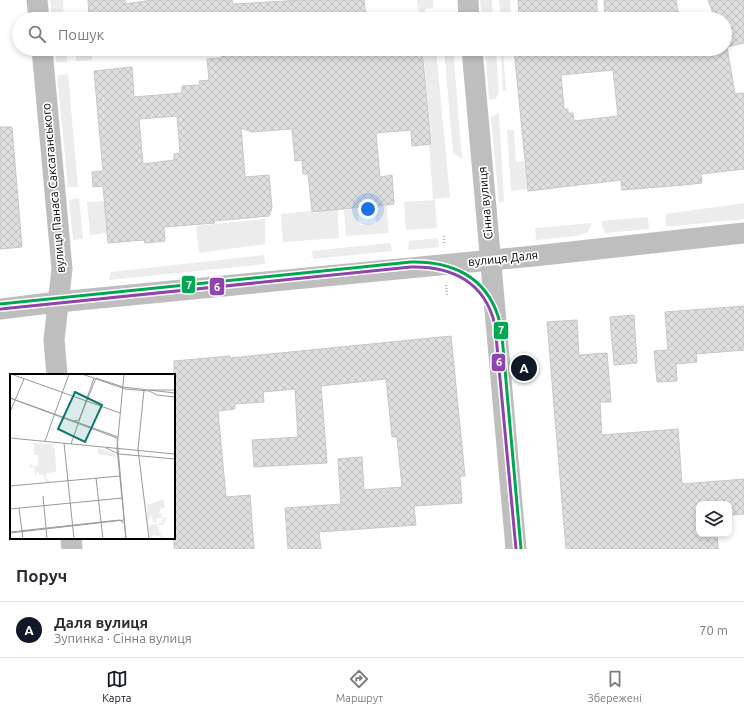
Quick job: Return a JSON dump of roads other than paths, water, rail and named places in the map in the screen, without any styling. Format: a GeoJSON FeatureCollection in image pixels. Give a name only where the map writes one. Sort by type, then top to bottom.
{"type":"FeatureCollection","features":[{"type":"Feature","properties":{"kind":"street"},"geometry":{"type":"LineString","coordinates":[[37,0],[38,12]]}},
{"type":"Feature","properties":{"kind":"street"},"geometry":{"type":"LineString","coordinates":[[468,0],[469,12]]}},
{"type":"Feature","properties":{"kind":"street","name":"вулиця Панаса Саксаганського"},"geometry":{"type":"LineString","coordinates":[[43,56],[62,269],[54,340],[57,374]]}},
{"type":"Feature","properties":{"kind":"street","name":"Сінна вулиця"},"geometry":{"type":"LineString","coordinates":[[473,56],[516,549]]}},
{"type":"Feature","properties":{"kind":"street","name":"вулиця Даля"},"geometry":{"type":"LineString","coordinates":[[0,308],[490,260],[744,233]]}},
{"type":"Feature","properties":{"kind":"street"},"geometry":{"type":"LineString","coordinates":[[71,539],[72,549]]}},
{"type":"Feature","properties":{"kind":"tram line"},"geometry":{"type":"LineString","coordinates":[[463,0],[464,12]]}},
{"type":"Feature","properties":{"kind":"tram line"},"geometry":{"type":"LineString","coordinates":[[473,0],[474,12]]}},
{"type":"Feature","properties":{"kind":"tram line"},"geometry":{"type":"LineString","coordinates":[[468,56],[493,348]]}},
{"type":"Feature","properties":{"kind":"tram line"},"geometry":{"type":"LineString","coordinates":[[478,56],[503,347]]}},
{"type":"Feature","properties":{"kind":"place","name":"Даля вулиця"},"geometry":{"type":"Point","coordinates":[524,368]}}]}
